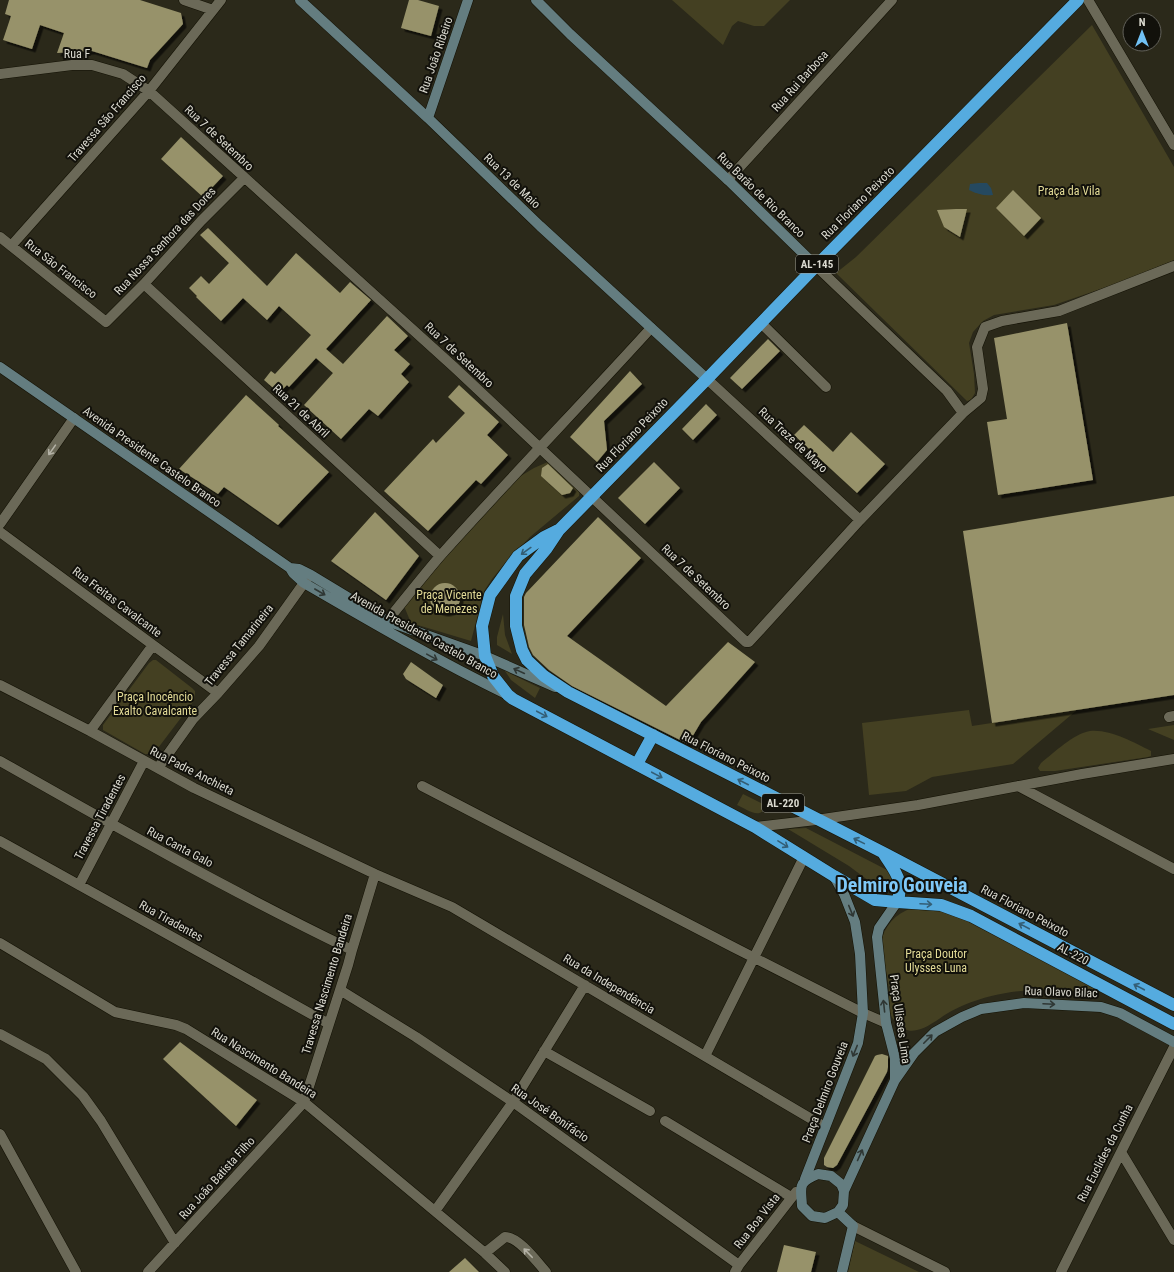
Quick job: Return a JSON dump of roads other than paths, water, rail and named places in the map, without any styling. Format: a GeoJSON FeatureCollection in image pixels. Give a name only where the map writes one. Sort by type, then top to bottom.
{"type":"FeatureCollection","features":[{"type":"Feature","properties":{"kind":"highway","name":"Rua Floriano Peixoto"},"geometry":{"type":"LineString","coordinates":[[1078,0],[559,530],[547,548],[525,574],[516,596],[516,626],[522,650],[527,660],[544,676],[568,692],[816,820],[884,853],[1174,1004]]}},
{"type":"Feature","properties":{"kind":"highway","name":"Rua Floriano Peixoto"},"geometry":{"type":"LineString","coordinates":[[508,695],[493,676],[486,656],[482,626],[490,595],[518,556],[544,538],[559,530]]}},
{"type":"Feature","properties":{"kind":"highway","name":"AL-220"},"geometry":{"type":"LineString","coordinates":[[508,695],[755,827],[876,900],[941,905],[972,916],[1174,1024]]}},
{"type":"Feature","properties":{"kind":"highway"},"geometry":{"type":"LineString","coordinates":[[637,764],[653,735]]}},
{"type":"Feature","properties":{"kind":"highway"},"geometry":{"type":"LineString","coordinates":[[884,853],[899,877],[900,895],[897,902]]}},
{"type":"Feature","properties":{"kind":"street"},"geometry":{"type":"LineString","coordinates":[[184,0],[217,3]]}},
{"type":"Feature","properties":{"kind":"street","name":"Rua 13 de Maio"},"geometry":{"type":"LineString","coordinates":[[300,0],[428,118],[540,226],[707,379]]}},
{"type":"Feature","properties":{"kind":"street","name":"Rua João Ribeiro"},"geometry":{"type":"LineString","coordinates":[[428,118],[468,0]]}},
{"type":"Feature","properties":{"kind":"street","name":"Rua Barão de Rio Branco"},"geometry":{"type":"LineString","coordinates":[[536,0],[570,34],[728,180],[947,391],[964,413]]}},
{"type":"Feature","properties":{"kind":"street","name":"Rua Rui Barbosa"},"geometry":{"type":"LineString","coordinates":[[728,180],[892,0]]}},
{"type":"Feature","properties":{"kind":"street"},"geometry":{"type":"LineString","coordinates":[[1088,0],[1174,145]]}},
{"type":"Feature","properties":{"kind":"street","name":"Travessa São Francisco"},"geometry":{"type":"LineString","coordinates":[[11,246],[149,91],[217,3]]}},
{"type":"Feature","properties":{"kind":"street","name":"Rua F"},"geometry":{"type":"LineString","coordinates":[[0,74],[72,65],[92,66],[123,74],[149,91]]}},
{"type":"Feature","properties":{"kind":"street","name":"Rua 7 de Setembro"},"geometry":{"type":"LineString","coordinates":[[149,91],[392,310],[746,642],[749,642],[860,520]]}},
{"type":"Feature","properties":{"kind":"street","name":"Rua Nossa Senhora das Dores"},"geometry":{"type":"LineString","coordinates":[[106,322],[144,284],[201,221],[244,178]]}},
{"type":"Feature","properties":{"kind":"street","name":"Rua São Francisco"},"geometry":{"type":"LineString","coordinates":[[0,237],[106,322]]}},
{"type":"Feature","properties":{"kind":"street"},"geometry":{"type":"LineString","coordinates":[[860,520],[964,413],[981,398],[983,389],[976,347],[985,327],[1002,321],[1059,311],[1174,266]]}},
{"type":"Feature","properties":{"kind":"street","name":"Rua 21 de Abril"},"geometry":{"type":"LineString","coordinates":[[144,284],[440,556]]}},
{"type":"Feature","properties":{"kind":"street"},"geometry":{"type":"LineString","coordinates":[[761,323],[826,386]]}},
{"type":"Feature","properties":{"kind":"street"},"geometry":{"type":"LineString","coordinates":[[387,621],[440,556],[539,447],[651,328]]}},
{"type":"Feature","properties":{"kind":"street","name":"Avenida Presidente Castelo Branco"},"geometry":{"type":"LineString","coordinates":[[0,367],[290,568],[293,573],[304,583],[405,642],[456,670],[508,695]]}},
{"type":"Feature","properties":{"kind":"street","name":"Rua Treze de Mayo"},"geometry":{"type":"LineString","coordinates":[[707,379],[860,520]]}},
{"type":"Feature","properties":{"kind":"street"},"geometry":{"type":"LineString","coordinates":[[0,524],[74,418]]}},
{"type":"Feature","properties":{"kind":"street","name":"Rua Freitas Cavalcante"},"geometry":{"type":"LineString","coordinates":[[0,532],[218,693]]}},
{"type":"Feature","properties":{"kind":"street","name":"Avenida Presidente Castelo Branco"},"geometry":{"type":"LineString","coordinates":[[290,568],[299,569],[311,575],[387,621],[486,656],[549,685],[568,692]]}},
{"type":"Feature","properties":{"kind":"street","name":"Travessa Tamarineira"},"geometry":{"type":"LineString","coordinates":[[158,768],[193,719],[259,646],[311,575]]}},
{"type":"Feature","properties":{"kind":"street"},"geometry":{"type":"LineString","coordinates":[[90,731],[152,645]]}},
{"type":"Feature","properties":{"kind":"street","name":"Rua Padre Anchieta"},"geometry":{"type":"LineString","coordinates":[[0,685],[90,731],[194,788],[375,874]]}},
{"type":"Feature","properties":{"kind":"street"},"geometry":{"type":"LineString","coordinates":[[755,827],[816,820],[918,805],[1082,774],[1174,759]]}},
{"type":"Feature","properties":{"kind":"street","name":"Rua Canta Galo"},"geometry":{"type":"LineString","coordinates":[[0,761],[111,824],[292,921],[352,950]]}},
{"type":"Feature","properties":{"kind":"street","name":"Travessa Tiradentes"},"geometry":{"type":"LineString","coordinates":[[79,885],[144,761]]}},
{"type":"Feature","properties":{"kind":"street"},"geometry":{"type":"LineString","coordinates":[[422,786],[863,1013],[886,1023]]}},
{"type":"Feature","properties":{"kind":"street"},"geometry":{"type":"LineString","coordinates":[[1018,786],[1174,869]]}},
{"type":"Feature","properties":{"kind":"street","name":"Rua Tiradentes"},"geometry":{"type":"LineString","coordinates":[[0,841],[329,1024]]}},
{"type":"Feature","properties":{"kind":"street"},"geometry":{"type":"LineString","coordinates":[[705,1056],[804,857]]}},
{"type":"Feature","properties":{"kind":"street","name":"Travessa Nascimento Bandeira"},"geometry":{"type":"LineString","coordinates":[[304,1102],[348,965],[375,874]]}},
{"type":"Feature","properties":{"kind":"street","name":"Rua da Independência"},"geometry":{"type":"LineString","coordinates":[[375,874],[452,907],[825,1127]]}},
{"type":"Feature","properties":{"kind":"street"},"geometry":{"type":"LineString","coordinates":[[834,876],[844,894],[855,922],[860,954],[863,1013]]}},
{"type":"Feature","properties":{"kind":"street","name":"Praça Ulisses Lima"},"geometry":{"type":"LineString","coordinates":[[844,1191],[895,1080],[894,1058],[886,1023],[877,937],[880,928],[897,902]]}},
{"type":"Feature","properties":{"kind":"street","name":"Rua Nascimento Bandeira"},"geometry":{"type":"LineString","coordinates":[[0,943],[115,1012],[186,1029],[304,1102],[486,1253],[505,1272]]}},
{"type":"Feature","properties":{"kind":"street"},"geometry":{"type":"LineString","coordinates":[[435,1211],[513,1102],[584,985]]}},
{"type":"Feature","properties":{"kind":"street","name":"Rua José Bonifácio"},"geometry":{"type":"LineString","coordinates":[[340,990],[416,1037],[513,1102],[737,1268]]}},
{"type":"Feature","properties":{"kind":"street","name":"Rua Olavo Bilac"},"geometry":{"type":"LineString","coordinates":[[895,1080],[914,1053],[935,1032],[962,1017],[981,1010],[1024,1003],[1101,1007],[1120,1013],[1174,1042]]}},
{"type":"Feature","properties":{"kind":"street","name":"Praça Delmiro Gouveia"},"geometry":{"type":"LineString","coordinates":[[803,1183],[858,1043],[863,1013]]}},
{"type":"Feature","properties":{"kind":"street"},"geometry":{"type":"LineString","coordinates":[[0,1034],[46,1059],[83,1096],[101,1121],[175,1243]]}},
{"type":"Feature","properties":{"kind":"street","name":"Rua Euclides da Cunha"},"geometry":{"type":"LineString","coordinates":[[1061,1272],[1174,1047]]}},
{"type":"Feature","properties":{"kind":"street"},"geometry":{"type":"LineString","coordinates":[[544,1051],[650,1111]]}},
{"type":"Feature","properties":{"kind":"street","name":"Rua João Batista Filho"},"geometry":{"type":"LineString","coordinates":[[148,1272],[304,1102]]}},
{"type":"Feature","properties":{"kind":"street"},"geometry":{"type":"LineString","coordinates":[[665,1121],[791,1197]]}},
{"type":"Feature","properties":{"kind":"street"},"geometry":{"type":"LineString","coordinates":[[0,1134],[76,1272]]}},
{"type":"Feature","properties":{"kind":"street"},"geometry":{"type":"LineString","coordinates":[[1121,1152],[1174,1240]]}},
{"type":"Feature","properties":{"kind":"street"},"geometry":{"type":"LineString","coordinates":[[818,1174],[831,1176],[841,1184],[844,1191],[843,1205],[838,1212],[825,1218],[812,1216],[802,1206],[803,1183],[818,1174]]}},
{"type":"Feature","properties":{"kind":"street","name":"Rua Boa Vista"},"geometry":{"type":"LineString","coordinates":[[737,1268],[803,1183]]}},
{"type":"Feature","properties":{"kind":"street"},"geometry":{"type":"LineString","coordinates":[[838,1212],[853,1226],[945,1272]]}},
{"type":"Feature","properties":{"kind":"street"},"geometry":{"type":"LineString","coordinates":[[842,1272],[853,1226]]}},
{"type":"Feature","properties":{"kind":"street"},"geometry":{"type":"LineString","coordinates":[[486,1253],[505,1237],[508,1237],[517,1241],[546,1272]]}},
{"type":"Feature","properties":{"kind":"water"},"geometry":{"type":"Polygon","coordinates":[[[987,183],[991,188],[993,195],[975,193],[969,190],[970,184],[987,183]]]}},
{"type":"Feature","properties":{"kind":"district","name":"Delmiro Gouveia"},"geometry":{"type":"Point","coordinates":[902,885]}},
{"type":"Feature","properties":{"kind":"park label","name":"Praça da Vila"},"geometry":{"type":"Point","coordinates":[1069,191]}},
{"type":"Feature","properties":{"kind":"park label","name":"Praça Vicente de Menezes"},"geometry":{"type":"Point","coordinates":[449,602]}},
{"type":"Feature","properties":{"kind":"park label","name":"Praça Inocêncio Exalto Cavalcante"},"geometry":{"type":"Point","coordinates":[155,704]}},
{"type":"Feature","properties":{"kind":"park label","name":"Praça Doutor Ulysses Luna"},"geometry":{"type":"Point","coordinates":[936,961]}}]}
